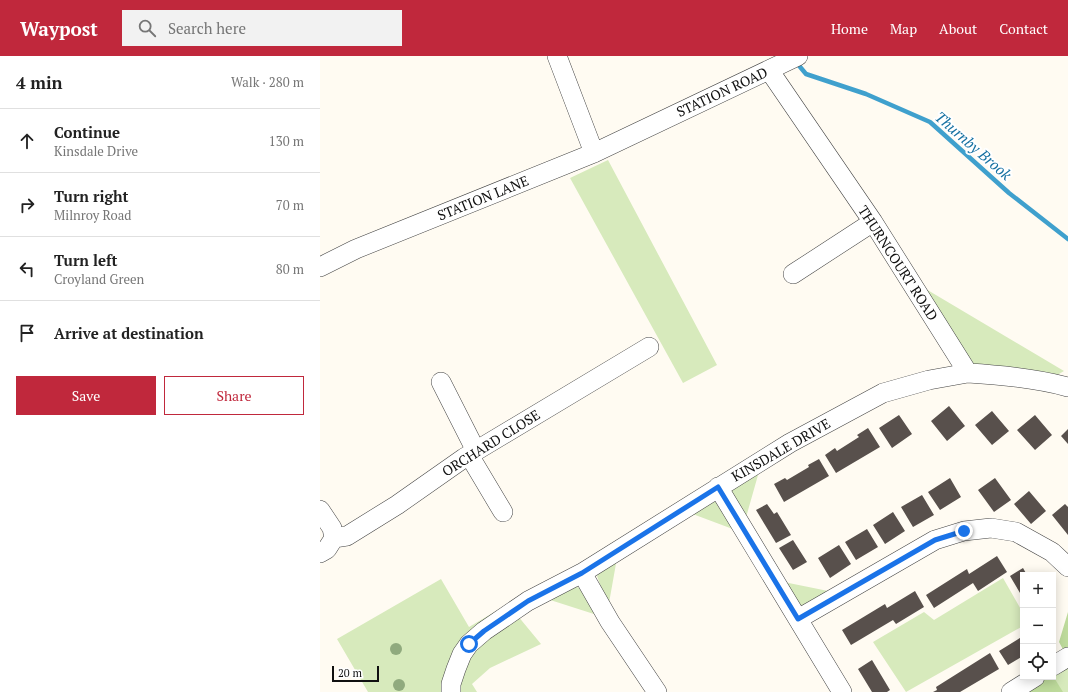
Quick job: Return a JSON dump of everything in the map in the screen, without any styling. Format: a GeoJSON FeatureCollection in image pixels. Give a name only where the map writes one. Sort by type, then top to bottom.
{"type":"FeatureCollection","features":[{"type":"Feature","properties":{"kind":"street"},"geometry":{"type":"LineString","coordinates":[[557,56],[594,153]]}},
{"type":"Feature","properties":{"kind":"street","name":"STATION ROAD"},"geometry":{"type":"LineString","coordinates":[[646,128],[798,56]]}},
{"type":"Feature","properties":{"kind":"street","name":"THURNCOURT ROAD"},"geometry":{"type":"LineString","coordinates":[[769,70],[873,222],[968,373]]}},
{"type":"Feature","properties":{"kind":"street","name":"STATION LANE"},"geometry":{"type":"LineString","coordinates":[[320,267],[356,249],[594,153],[646,128]]}},
{"type":"Feature","properties":{"kind":"street"},"geometry":{"type":"LineString","coordinates":[[793,274],[873,222]]}},
{"type":"Feature","properties":{"kind":"street","name":"ORCHARD CLOSE"},"geometry":{"type":"LineString","coordinates":[[334,538],[347,536],[396,505],[472,453],[649,347]]}},
{"type":"Feature","properties":{"kind":"street"},"geometry":{"type":"LineString","coordinates":[[968,373],[1010,376],[1047,381],[1068,387]]}},
{"type":"Feature","properties":{"kind":"street","name":"KINSDALE DRIVE"},"geometry":{"type":"LineString","coordinates":[[451,692],[456,669],[462,654],[475,637],[528,601],[582,573],[790,443],[883,393],[929,380],[968,373]]}},
{"type":"Feature","properties":{"kind":"street"},"geometry":{"type":"LineString","coordinates":[[441,382],[472,453],[503,512]]}},
{"type":"Feature","properties":{"kind":"street"},"geometry":{"type":"LineString","coordinates":[[718,487],[842,692]]}},
{"type":"Feature","properties":{"kind":"street"},"geometry":{"type":"LineString","coordinates":[[320,510],[332,528],[334,538],[327,548],[320,553]]}},
{"type":"Feature","properties":{"kind":"street"},"geometry":{"type":"LineString","coordinates":[[798,619],[935,540],[964,531],[991,528],[1016,532],[1052,552],[1068,567]]}},
{"type":"Feature","properties":{"kind":"street"},"geometry":{"type":"LineString","coordinates":[[582,573],[610,622],[657,692]]}},
{"type":"Feature","properties":{"kind":"street"},"geometry":{"type":"LineString","coordinates":[[1056,664],[1068,657]]}},
{"type":"Feature","properties":{"kind":"street"},"geometry":{"type":"LineString","coordinates":[[1011,692],[1030,680]]}},
{"type":"Feature","properties":{"kind":"green space"},"geometry":{"type":"Polygon","coordinates":[[[608,160],[717,365],[683,383],[570,178],[608,160]]]}},
{"type":"Feature","properties":{"kind":"green space"},"geometry":{"type":"Polygon","coordinates":[[[909,279],[1064,371],[1047,381],[968,373],[909,279]]]}},
{"type":"Feature","properties":{"kind":"green space"},"geometry":{"type":"Polygon","coordinates":[[[762,461],[745,521],[722,485],[762,461]]]}},
{"type":"Feature","properties":{"kind":"green space"},"geometry":{"type":"Polygon","coordinates":[[[717,488],[746,534],[682,510],[717,488]]]}},
{"type":"Feature","properties":{"kind":"green space"},"geometry":{"type":"Polygon","coordinates":[[[617,558],[609,603],[597,576],[602,567],[617,558]]]}},
{"type":"Feature","properties":{"kind":"green space"},"geometry":{"type":"Polygon","coordinates":[[[1003,578],[1020,608],[1020,628],[906,692],[873,642],[924,612],[934,620],[1003,578]]]}},
{"type":"Feature","properties":{"kind":"green space"},"geometry":{"type":"Polygon","coordinates":[[[441,579],[469,627],[508,604],[541,644],[490,668],[472,684],[477,692],[368,692],[337,639],[441,579]]]}},
{"type":"Feature","properties":{"kind":"green space"},"geometry":{"type":"Polygon","coordinates":[[[774,580],[838,593],[798,619],[774,580]]]}},
{"type":"Feature","properties":{"kind":"green space"},"geometry":{"type":"Polygon","coordinates":[[[573,585],[581,589],[597,615],[544,598],[573,585]]]}},
{"type":"Feature","properties":{"kind":"green space"},"geometry":{"type":"Polygon","coordinates":[[[1068,612],[1068,657],[1067,657],[1059,642],[1068,612]]]}},
{"type":"Feature","properties":{"kind":"green space"},"geometry":{"type":"Polygon","coordinates":[[[1068,666],[1068,692],[1025,692],[1047,680],[1056,680],[1056,673],[1068,666]]]}},
{"type":"Feature","properties":{"kind":"green space"},"geometry":{"type":"Polygon","coordinates":[[[1044,680],[1056,680],[1063,692],[1022,692],[1044,680]]]}},
{"type":"Feature","properties":{"kind":"building"},"geometry":{"type":"Polygon","coordinates":[[[949,406],[965,426],[947,441],[931,421],[949,406]]]}},
{"type":"Feature","properties":{"kind":"building"},"geometry":{"type":"Polygon","coordinates":[[[992,411],[1009,431],[992,445],[975,425],[992,411]]]}},
{"type":"Feature","properties":{"kind":"building"},"geometry":{"type":"Polygon","coordinates":[[[899,415],[912,434],[892,448],[879,428],[899,415]]]}},
{"type":"Feature","properties":{"kind":"building"},"geometry":{"type":"Polygon","coordinates":[[[1035,415],[1052,435],[1035,450],[1017,430],[1035,415]]]}},
{"type":"Feature","properties":{"kind":"building"},"geometry":{"type":"Polygon","coordinates":[[[868,428],[880,447],[836,473],[825,455],[835,448],[837,451],[859,437],[857,435],[868,428]]]}},
{"type":"Feature","properties":{"kind":"building"},"geometry":{"type":"Polygon","coordinates":[[[1068,429],[1068,444],[1061,436],[1068,429]]]}},
{"type":"Feature","properties":{"kind":"building"},"geometry":{"type":"Polygon","coordinates":[[[819,459],[829,476],[784,502],[774,484],[785,478],[787,480],[809,467],[808,465],[819,459]]]}},
{"type":"Feature","properties":{"kind":"building"},"geometry":{"type":"Polygon","coordinates":[[[950,478],[961,497],[940,510],[928,492],[950,478]]]}},
{"type":"Feature","properties":{"kind":"building"},"geometry":{"type":"Polygon","coordinates":[[[995,478],[1011,500],[994,512],[978,490],[995,478]]]}},
{"type":"Feature","properties":{"kind":"building"},"geometry":{"type":"Polygon","coordinates":[[[1029,491],[1046,511],[1031,524],[1014,504],[1029,491]]]}},
{"type":"Feature","properties":{"kind":"building"},"geometry":{"type":"Polygon","coordinates":[[[922,495],[934,515],[913,527],[901,507],[922,495]]]}},
{"type":"Feature","properties":{"kind":"building"},"geometry":{"type":"Polygon","coordinates":[[[767,504],[774,514],[777,512],[791,535],[776,543],[756,510],[767,504]]]}},
{"type":"Feature","properties":{"kind":"building"},"geometry":{"type":"Polygon","coordinates":[[[1065,504],[1068,507],[1068,535],[1052,515],[1065,504]]]}},
{"type":"Feature","properties":{"kind":"building"},"geometry":{"type":"Polygon","coordinates":[[[893,512],[905,531],[885,544],[873,525],[893,512]]]}},
{"type":"Feature","properties":{"kind":"building"},"geometry":{"type":"Polygon","coordinates":[[[867,529],[878,547],[856,560],[845,542],[867,529]]]}},
{"type":"Feature","properties":{"kind":"building"},"geometry":{"type":"Polygon","coordinates":[[[793,540],[807,562],[793,570],[779,548],[793,540]]]}},
{"type":"Feature","properties":{"kind":"building"},"geometry":{"type":"Polygon","coordinates":[[[839,545],[851,564],[830,578],[818,558],[839,545]]]}},
{"type":"Feature","properties":{"kind":"building"},"geometry":{"type":"Polygon","coordinates":[[[997,556],[1007,572],[978,591],[973,583],[934,608],[926,595],[967,569],[969,574],[997,556]]]}},
{"type":"Feature","properties":{"kind":"building"},"geometry":{"type":"Polygon","coordinates":[[[1023,568],[1025,572],[1020,572],[1020,593],[1010,576],[1023,568]]]}},
{"type":"Feature","properties":{"kind":"building"},"geometry":{"type":"Polygon","coordinates":[[[915,591],[924,607],[896,624],[893,620],[851,645],[842,630],[885,604],[887,608],[915,591]]]}},
{"type":"Feature","properties":{"kind":"building"},"geometry":{"type":"Polygon","coordinates":[[[1020,638],[1020,658],[1008,665],[999,651],[1020,638]]]}},
{"type":"Feature","properties":{"kind":"building"},"geometry":{"type":"Polygon","coordinates":[[[990,653],[999,669],[960,692],[933,692],[937,690],[936,687],[990,653]]]}},
{"type":"Feature","properties":{"kind":"building"},"geometry":{"type":"Polygon","coordinates":[[[872,660],[890,690],[887,692],[872,692],[858,669],[872,660]]]}},
{"type":"Feature","properties":{"kind":"waterway","name":"Thurnby Brook"},"geometry":{"type":"LineString","coordinates":[[796,62],[806,74],[866,94],[930,122],[1009,193],[1068,239]]}},
{"type":"Feature","properties":{"kind":"route"},"geometry":{"type":"LineString","coordinates":[[469,644],[475,637],[528,601],[582,573],[718,487],[798,619],[935,540],[964,531]]}}]}
